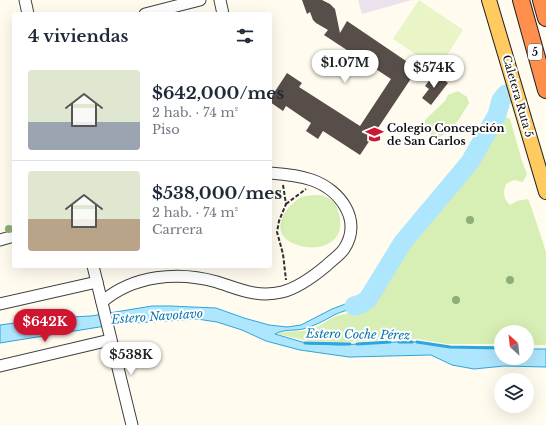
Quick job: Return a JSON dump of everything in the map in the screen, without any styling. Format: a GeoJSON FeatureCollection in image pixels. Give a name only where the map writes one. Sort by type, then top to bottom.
{"type":"FeatureCollection","features":[{"type":"Feature","properties":{"kind":"highway","name":"5"},"geometry":{"type":"LineString","coordinates":[[521,0],[546,90]]}},
{"type":"Feature","properties":{"kind":"highway"},"geometry":{"type":"LineString","coordinates":[[541,0],[546,18]]}},
{"type":"Feature","properties":{"kind":"main road","name":"Caletera Ruta 5"},"geometry":{"type":"LineString","coordinates":[[489,0],[546,192]]}},
{"type":"Feature","properties":{"kind":"street"},"geometry":{"type":"LineString","coordinates":[[25,0],[28,12]]}},
{"type":"Feature","properties":{"kind":"street"},"geometry":{"type":"LineString","coordinates":[[154,12],[178,7],[200,0]]}},
{"type":"Feature","properties":{"kind":"street"},"geometry":{"type":"LineString","coordinates":[[220,0],[223,12]]}},
{"type":"Feature","properties":{"kind":"street"},"geometry":{"type":"LineString","coordinates":[[103,305],[111,294],[135,283],[156,277],[194,277],[207,279],[242,291],[271,294],[284,291],[301,283],[324,268],[343,250],[349,236],[350,218],[345,205],[333,192],[312,180],[272,173]]}},
{"type":"Feature","properties":{"kind":"street"},"geometry":{"type":"LineString","coordinates":[[0,240],[12,237]]}},
{"type":"Feature","properties":{"kind":"street"},"geometry":{"type":"LineString","coordinates":[[94,268],[132,425]]}},
{"type":"Feature","properties":{"kind":"street"},"geometry":{"type":"LineString","coordinates":[[0,304],[97,282]]}},
{"type":"Feature","properties":{"kind":"street"},"geometry":{"type":"LineString","coordinates":[[0,366],[109,336]]}},
{"type":"Feature","properties":{"kind":"path"},"geometry":{"type":"LineString","coordinates":[[282,174],[286,204],[279,221],[277,232],[283,254],[286,278],[284,291]]}},
{"type":"Feature","properties":{"kind":"path"},"geometry":{"type":"LineString","coordinates":[[286,204],[306,189],[312,180]]}},
{"type":"Feature","properties":{"kind":"shaded area"},"geometry":{"type":"Polygon","coordinates":[[[358,0],[412,0],[362,14],[358,0]]]}},
{"type":"Feature","properties":{"kind":"green space"},"geometry":{"type":"Polygon","coordinates":[[[419,0],[463,30],[438,69],[393,39],[419,0]]]}},
{"type":"Feature","properties":{"kind":"green space"},"geometry":{"type":"Polygon","coordinates":[[[458,91],[467,97],[469,103],[455,125],[446,133],[435,138],[426,128],[425,120],[445,101],[448,95],[458,91]]]}},
{"type":"Feature","properties":{"kind":"green space"},"geometry":{"type":"Polygon","coordinates":[[[505,117],[510,119],[527,174],[523,182],[514,180],[506,184],[504,193],[505,198],[510,205],[517,201],[528,199],[546,252],[546,345],[534,345],[534,325],[494,325],[494,344],[447,344],[418,339],[341,342],[309,341],[277,334],[282,332],[303,331],[319,326],[336,316],[367,309],[376,300],[410,245],[477,166],[505,117]]]}},
{"type":"Feature","properties":{"kind":"green space"},"geometry":{"type":"Polygon","coordinates":[[[309,195],[320,195],[333,201],[337,208],[340,219],[340,229],[336,237],[330,243],[312,247],[303,247],[286,239],[280,227],[281,221],[287,209],[302,197],[309,195]]]}},
{"type":"Feature","properties":{"kind":"water"},"geometry":{"type":"Polygon","coordinates":[[[368,288],[373,291],[371,299],[357,307],[334,315],[307,328],[281,331],[275,334],[309,344],[340,345],[417,342],[450,347],[494,347],[494,365],[534,365],[534,349],[546,349],[546,367],[504,366],[474,369],[452,365],[431,355],[349,357],[300,350],[266,341],[242,330],[217,322],[197,319],[118,324],[0,343],[0,325],[52,318],[91,316],[152,306],[216,308],[269,325],[287,327],[301,325],[332,309],[356,300],[364,294],[368,288]]]}},
{"type":"Feature","properties":{"kind":"building"},"geometry":{"type":"Polygon","coordinates":[[[302,0],[322,0],[330,4],[335,9],[340,33],[347,21],[409,63],[405,68],[414,74],[360,155],[323,131],[318,139],[306,131],[311,123],[286,106],[283,111],[272,103],[272,96],[287,73],[302,83],[299,87],[360,126],[391,79],[324,35],[328,30],[313,20],[310,12],[307,14],[302,0]]]}},
{"type":"Feature","properties":{"kind":"building"},"geometry":{"type":"Polygon","coordinates":[[[435,73],[448,83],[431,105],[422,98],[429,89],[425,86],[435,73]]]}},
{"type":"Feature","properties":{"kind":"waterway","name":"Estero Navotavo"},"geometry":{"type":"LineString","coordinates":[[354,306],[361,304],[368,299],[403,242],[470,162],[497,115],[501,100],[506,94]]}},
{"type":"Feature","properties":{"kind":"waterway","name":"Estero Coche Pérez"},"geometry":{"type":"LineString","coordinates":[[357,344],[390,342]]}},
{"type":"Feature","properties":{"kind":"waterway","name":"Estero Coche Pérez"},"geometry":{"type":"LineString","coordinates":[[399,342],[412,342]]}},
{"type":"Feature","properties":{"kind":"waterway","name":"Estero Coche Pérez"},"geometry":{"type":"LineString","coordinates":[[417,342],[450,347],[494,348]]}},
{"type":"Feature","properties":{"kind":"waterway","name":"Estero Coche Pérez"},"geometry":{"type":"LineString","coordinates":[[305,343],[350,344]]}},
{"type":"Feature","properties":{"kind":"place","name":"Colegio Concepción de San Carlos"},"geometry":{"type":"Point","coordinates":[374,134]}}]}
